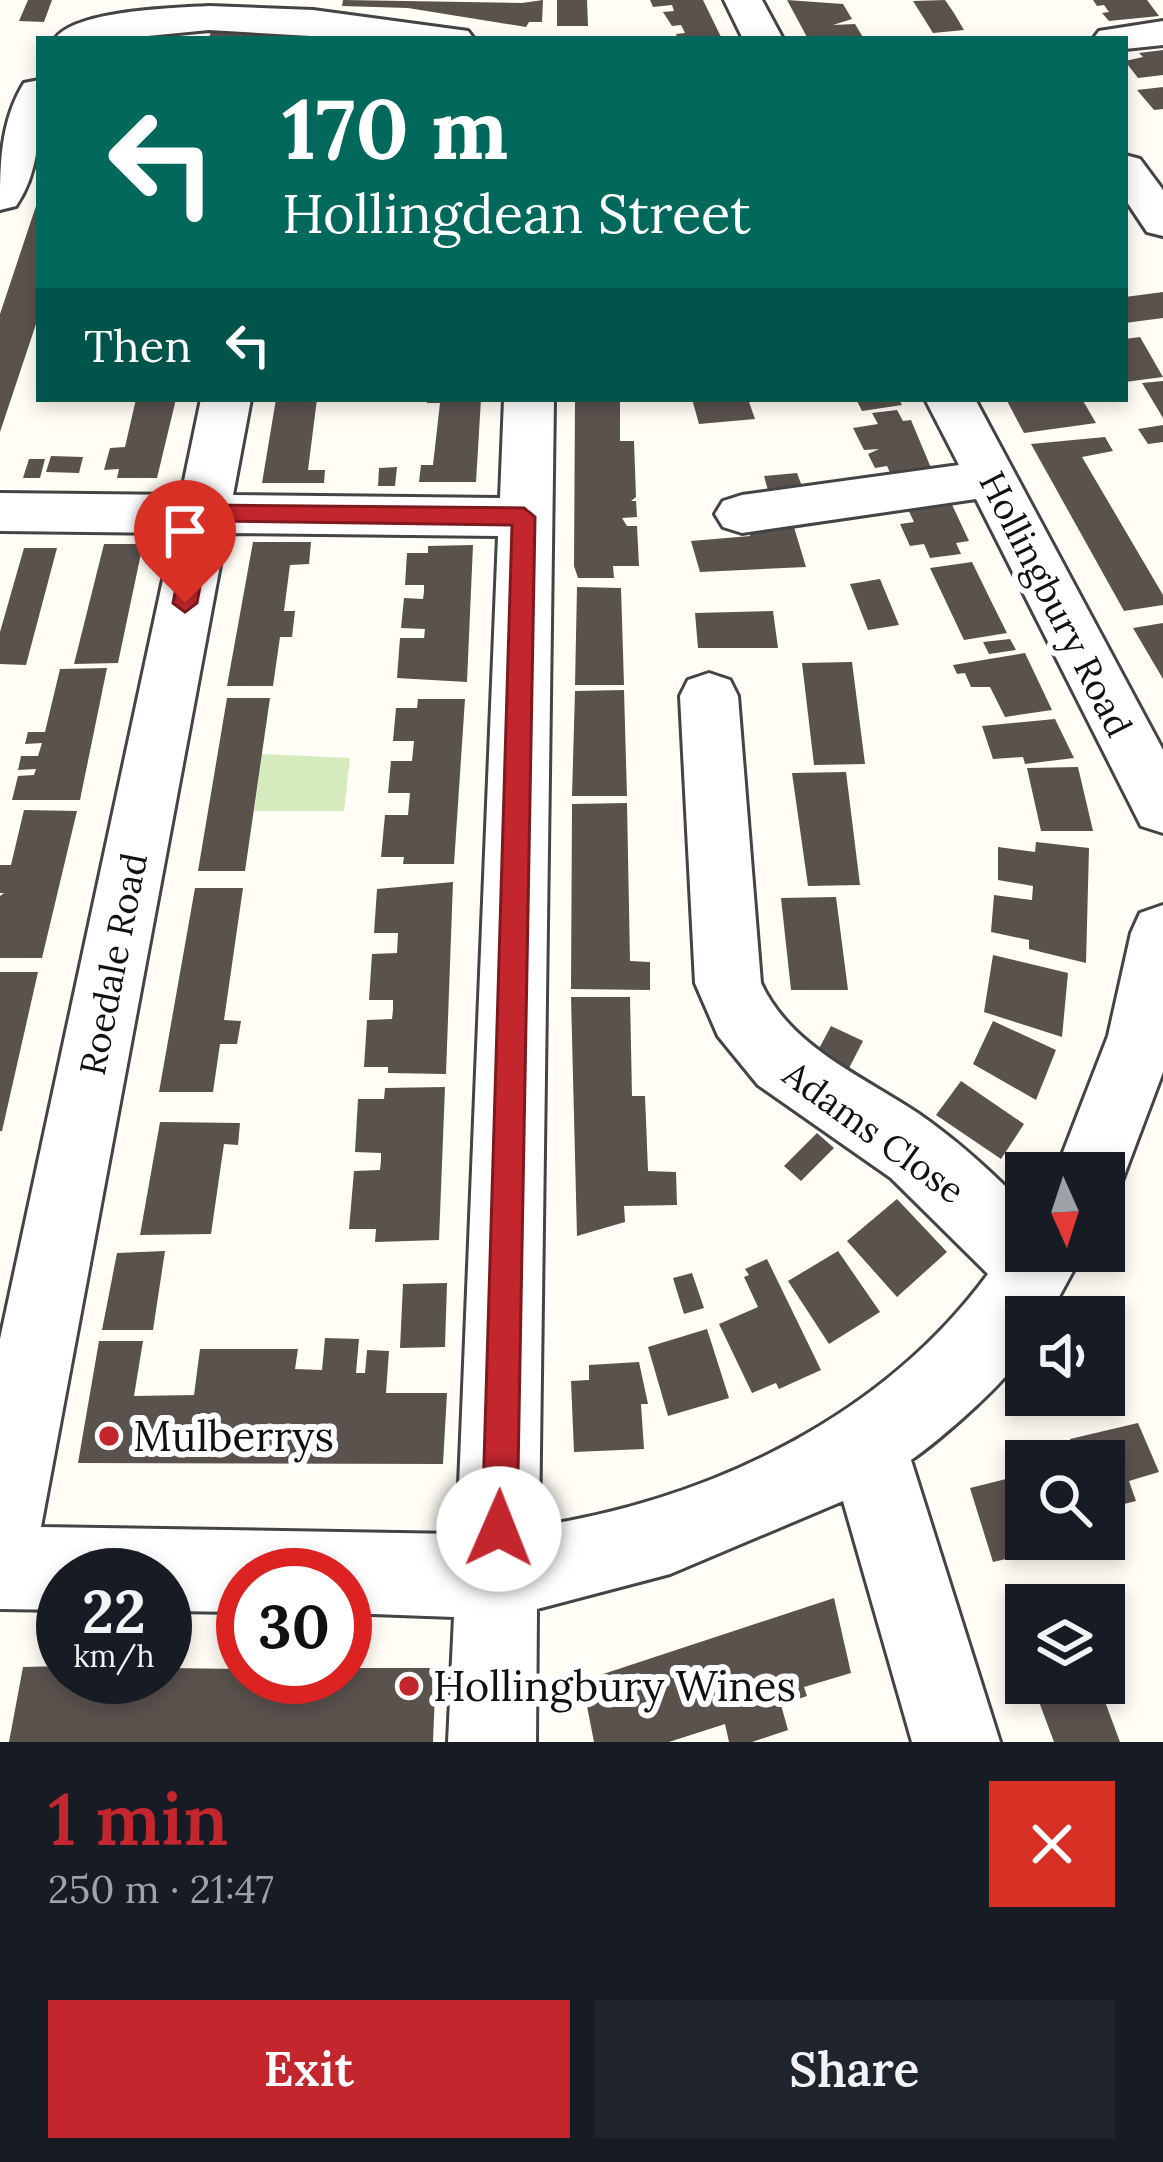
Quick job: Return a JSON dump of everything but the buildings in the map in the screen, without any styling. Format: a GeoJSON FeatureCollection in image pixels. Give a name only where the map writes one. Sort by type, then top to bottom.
{"type":"FeatureCollection","features":[{"type":"Feature","properties":{"kind":"street"},"geometry":{"type":"LineString","coordinates":[[743,0],[761,36]]}},
{"type":"Feature","properties":{"kind":"street"},"geometry":{"type":"LineString","coordinates":[[83,36],[173,7],[431,36]]}},
{"type":"Feature","properties":{"kind":"street"},"geometry":{"type":"LineString","coordinates":[[1128,37],[1163,33]]}},
{"type":"Feature","properties":{"kind":"street"},"geometry":{"type":"LineString","coordinates":[[0,197],[36,100]]}},
{"type":"Feature","properties":{"kind":"street"},"geometry":{"type":"LineString","coordinates":[[1128,171],[1163,222]]}},
{"type":"Feature","properties":{"kind":"street","name":"Roedale Road"},"geometry":{"type":"LineString","coordinates":[[0,1528],[225,402]]}},
{"type":"Feature","properties":{"kind":"street"},"geometry":{"type":"LineString","coordinates":[[492,1742],[529,402]]}},
{"type":"Feature","properties":{"kind":"street","name":"Hollingbury Road"},"geometry":{"type":"LineString","coordinates":[[952,402],[1163,808]]}},
{"type":"Feature","properties":{"kind":"street"},"geometry":{"type":"LineString","coordinates":[[742,514],[991,479]]}},
{"type":"Feature","properties":{"kind":"street"},"geometry":{"type":"LineString","coordinates":[[0,512],[524,517]]}},
{"type":"Feature","properties":{"kind":"street","name":"Adams Close"},"geometry":{"type":"LineString","coordinates":[[709,696],[728,983],[737,1010],[765,1051],[803,1083],[916,1154],[1005,1231]]}},
{"type":"Feature","properties":{"kind":"street"},"geometry":{"type":"LineString","coordinates":[[1102,1152],[1153,1059],[1163,933]]}},
{"type":"Feature","properties":{"kind":"street"},"geometry":{"type":"LineString","coordinates":[[0,1568],[498,1574],[586,1558],[674,1532],[783,1488],[866,1443],[931,1395],[981,1344],[1033,1272]]}},
{"type":"Feature","properties":{"kind":"street"},"geometry":{"type":"LineString","coordinates":[[866,1443],[956,1742]]}},
{"type":"Feature","properties":{"kind":"green space"},"geometry":{"type":"Polygon","coordinates":[[[262,754],[350,758],[344,811],[254,811],[262,754]]]}},
{"type":"Feature","properties":{"kind":"place","name":"Mulberrys"},"geometry":{"type":"Point","coordinates":[109,1436]}},
{"type":"Feature","properties":{"kind":"place","name":"Hollingbury Wines"},"geometry":{"type":"Point","coordinates":[409,1686]}},
{"type":"Feature","properties":{"kind":"route"},"geometry":{"type":"LineString","coordinates":[[185,603],[202,513],[524,517],[499,1529]]}}]}
